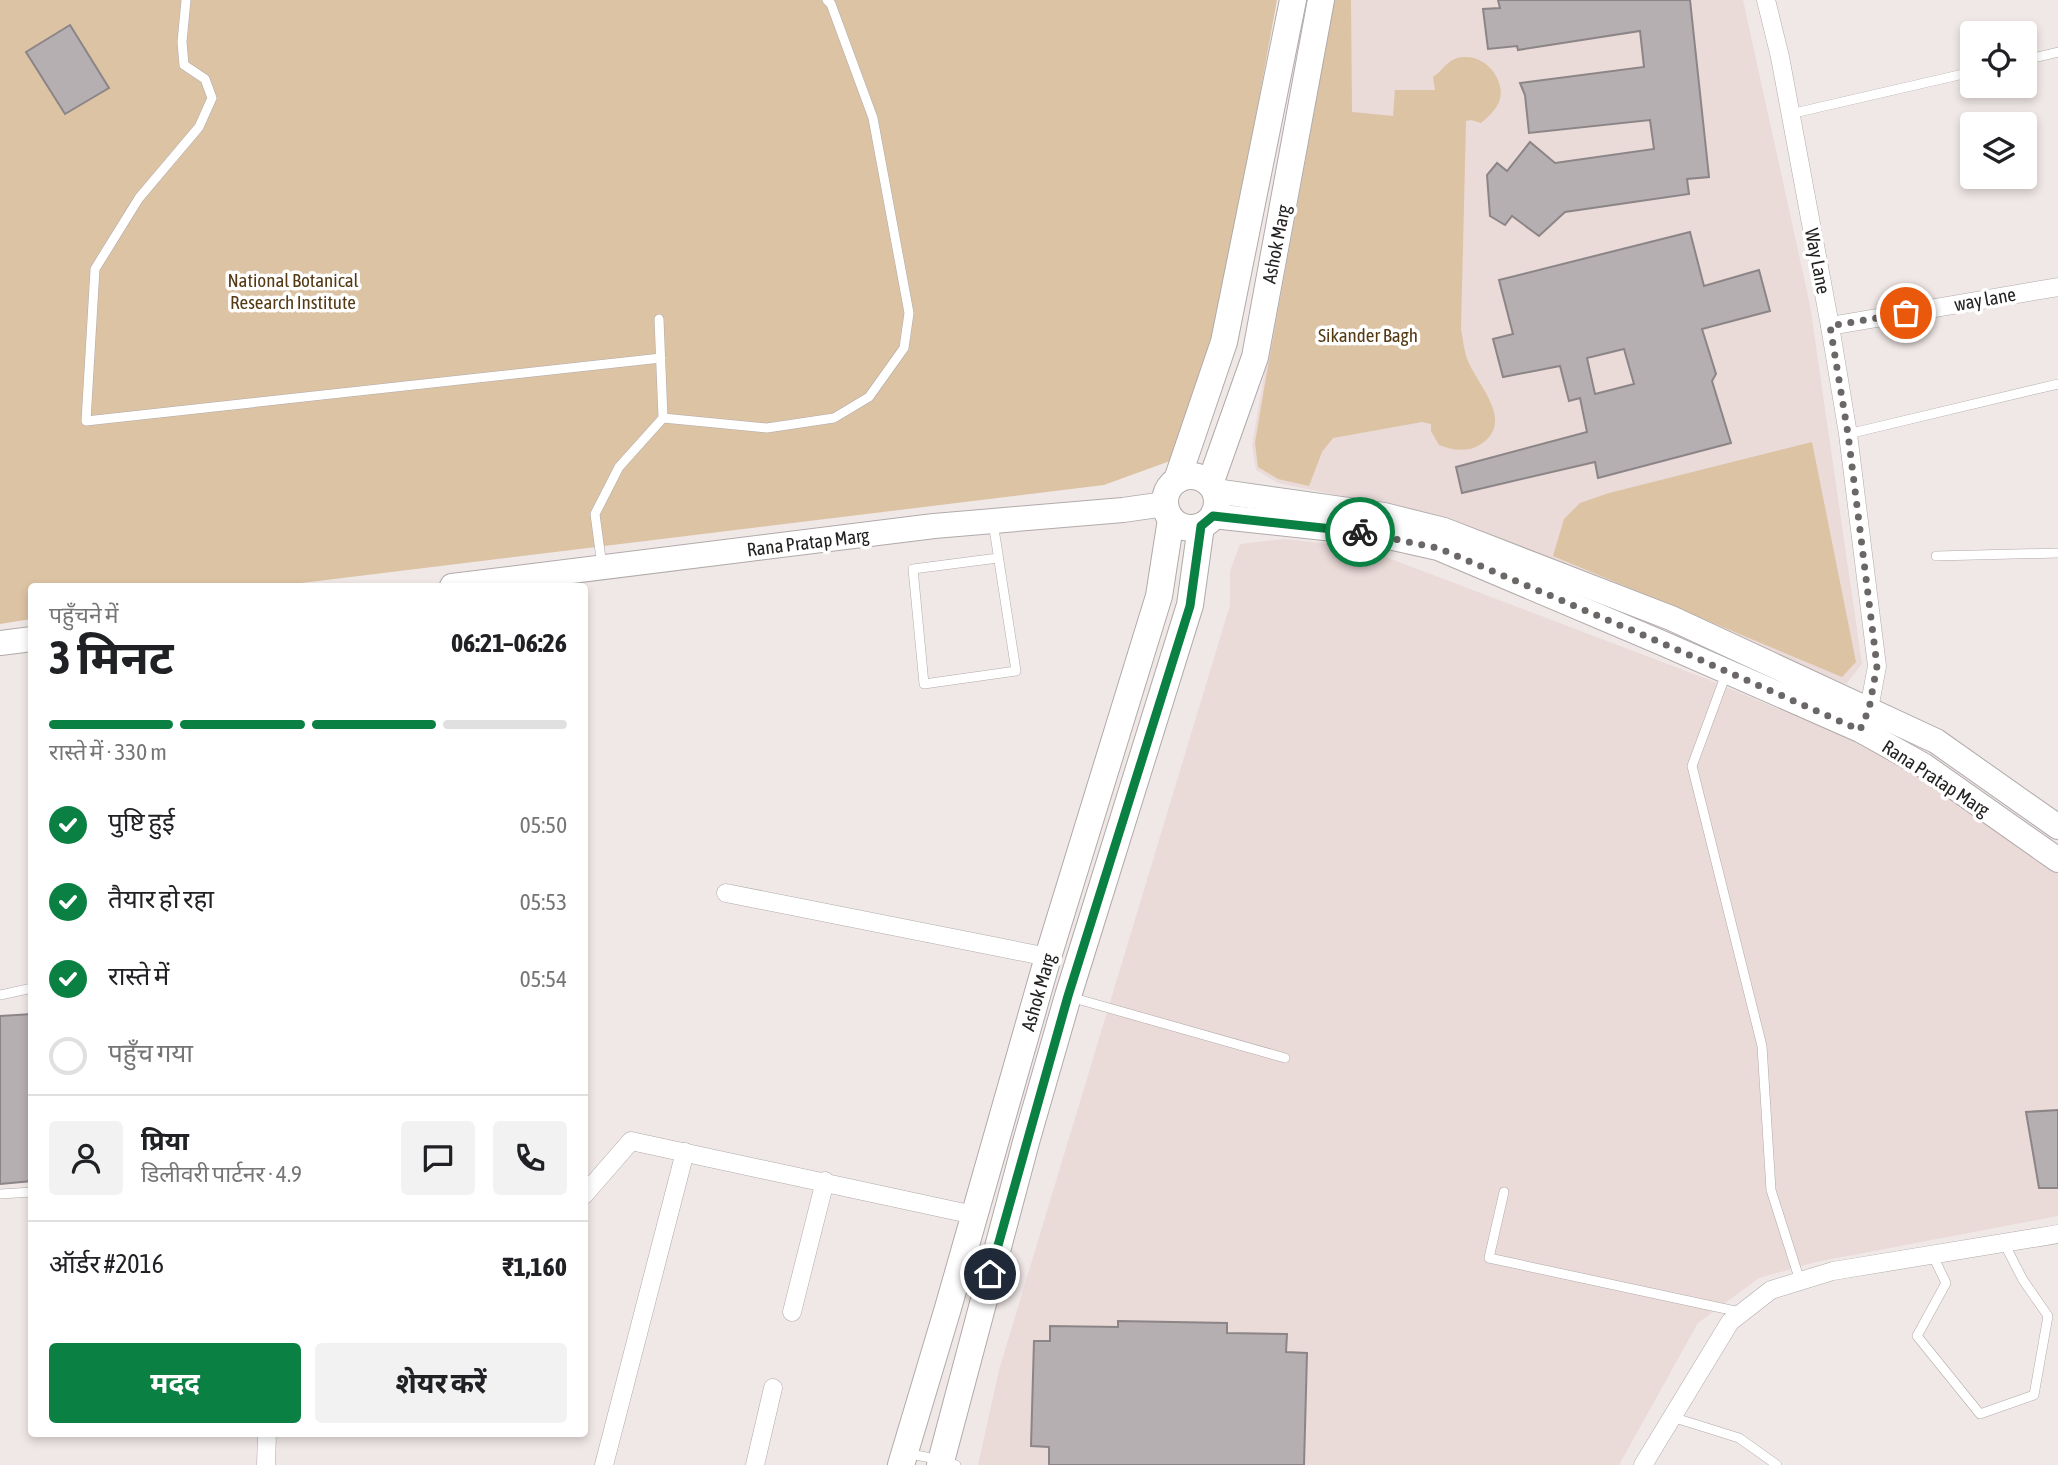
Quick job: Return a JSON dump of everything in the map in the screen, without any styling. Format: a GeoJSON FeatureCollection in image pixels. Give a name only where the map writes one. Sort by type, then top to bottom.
{"type":"FeatureCollection","features":[{"type":"Feature","properties":{"kind":"main road","name":"Ashok Marg"},"geometry":{"type":"LineString","coordinates":[[902,1459],[1048,957],[1159,596],[1171,501],[1224,342],[1293,0]]}},
{"type":"Feature","properties":{"kind":"main road","name":"Ashok Marg"},"geometry":{"type":"LineString","coordinates":[[946,1463],[1026,1142],[1068,996],[1190,606],[1210,504],[1255,357],[1321,0]]}},
{"type":"Feature","properties":{"kind":"main road"},"geometry":{"type":"LineString","coordinates":[[1194,476],[1203,478],[1210,504],[1185,527],[1171,501],[1185,477],[1194,476]]}},
{"type":"Feature","properties":{"kind":"street","name":"Way Lane"},"geometry":{"type":"LineString","coordinates":[[1766,0],[1790,114],[1848,434],[1877,666],[1865,720]]}},
{"type":"Feature","properties":{"kind":"street","name":"way lane"},"geometry":{"type":"LineString","coordinates":[[1830,326],[2058,287]]}},
{"type":"Feature","properties":{"kind":"street","name":"Rana Pratap Marg"},"geometry":{"type":"LineString","coordinates":[[520,582],[602,567],[992,520],[1123,510],[1171,501]]}},
{"type":"Feature","properties":{"kind":"street","name":"Rana Pratap Marg"},"geometry":{"type":"LineString","coordinates":[[1210,504],[1438,548],[1727,672],[1865,720],[1936,741],[2058,827]]}},
{"type":"Feature","properties":{"kind":"street","name":"Rana Pratap Marg"},"geometry":{"type":"LineString","coordinates":[[1210,504],[1384,515],[1444,530],[1671,618],[1865,720],[1923,765],[2058,860]]}},
{"type":"Feature","properties":{"kind":"street"},"geometry":{"type":"LineString","coordinates":[[0,643],[28,640]]}},
{"type":"Feature","properties":{"kind":"street"},"geometry":{"type":"LineString","coordinates":[[726,893],[1048,957]]}},
{"type":"Feature","properties":{"kind":"street"},"geometry":{"type":"LineString","coordinates":[[588,1190],[631,1141],[974,1215]]}},
{"type":"Feature","properties":{"kind":"street"},"geometry":{"type":"LineString","coordinates":[[604,1465],[685,1152]]}},
{"type":"Feature","properties":{"kind":"street"},"geometry":{"type":"LineString","coordinates":[[792,1312],[825,1181]]}},
{"type":"Feature","properties":{"kind":"street"},"geometry":{"type":"LineString","coordinates":[[1643,1465],[1730,1322],[1771,1290],[1833,1271],[2058,1234]]}},
{"type":"Feature","properties":{"kind":"street"},"geometry":{"type":"LineString","coordinates":[[755,1465],[773,1388]]}},
{"type":"Feature","properties":{"kind":"street"},"geometry":{"type":"LineString","coordinates":[[266,1465],[267,1437]]}},
{"type":"Feature","properties":{"kind":"lane"},"geometry":{"type":"LineString","coordinates":[[186,0],[182,43],[184,65],[205,79],[212,98],[199,127],[139,198],[95,269],[86,421],[661,358]]}},
{"type":"Feature","properties":{"kind":"lane"},"geometry":{"type":"LineString","coordinates":[[663,418],[767,428],[834,418],[869,397],[904,348],[909,313],[873,118],[831,4],[827,0]]}},
{"type":"Feature","properties":{"kind":"lane"},"geometry":{"type":"LineString","coordinates":[[2037,57],[2058,52]]}},
{"type":"Feature","properties":{"kind":"lane"},"geometry":{"type":"LineString","coordinates":[[1790,114],[1960,75]]}},
{"type":"Feature","properties":{"kind":"lane"},"geometry":{"type":"LineString","coordinates":[[602,567],[594,514],[619,467],[663,418],[659,319]]}},
{"type":"Feature","properties":{"kind":"lane"},"geometry":{"type":"LineString","coordinates":[[1848,434],[2058,384]]}},
{"type":"Feature","properties":{"kind":"lane"},"geometry":{"type":"LineString","coordinates":[[992,520],[1016,671],[924,684],[913,569],[998,558]]}},
{"type":"Feature","properties":{"kind":"lane"},"geometry":{"type":"LineString","coordinates":[[1936,556],[2058,553]]}},
{"type":"Feature","properties":{"kind":"lane"},"geometry":{"type":"LineString","coordinates":[[1727,672],[1692,766],[1762,1046],[1771,1190],[1800,1281]]}},
{"type":"Feature","properties":{"kind":"lane"},"geometry":{"type":"LineString","coordinates":[[0,995],[28,989]]}},
{"type":"Feature","properties":{"kind":"lane"},"geometry":{"type":"LineString","coordinates":[[1068,996],[1285,1058]]}},
{"type":"Feature","properties":{"kind":"lane"},"geometry":{"type":"LineString","coordinates":[[0,1194],[28,1192]]}},
{"type":"Feature","properties":{"kind":"lane"},"geometry":{"type":"LineString","coordinates":[[1504,1192],[1489,1258],[1742,1313]]}},
{"type":"Feature","properties":{"kind":"lane"},"geometry":{"type":"LineString","coordinates":[[1932,1254],[1946,1283],[1917,1336],[1980,1414],[2034,1395],[2048,1316],[2023,1280],[2004,1242]]}},
{"type":"Feature","properties":{"kind":"lane"},"geometry":{"type":"LineString","coordinates":[[1672,1417],[1739,1438],[1777,1465]]}},
{"type":"Feature","properties":{"kind":"lane"},"geometry":{"type":"LineString","coordinates":[[902,1459],[946,1463]]}},
{"type":"Feature","properties":{"kind":"shaded area"},"geometry":{"type":"Polygon","coordinates":[[[1329,0],[1743,0],[1810,305],[1862,664],[1846,684],[1450,518],[1278,483],[1256,470],[1252,445],[1329,0]]]}},
{"type":"Feature","properties":{"kind":"shaded area"},"geometry":{"type":"Polygon","coordinates":[[[1284,539],[1359,547],[1707,679],[1869,747],[2035,848],[2058,869],[2058,1216],[1816,1262],[1759,1278],[1698,1323],[1619,1465],[978,1465],[999,1370],[1230,605],[1230,571],[1240,544],[1284,539]]]}},
{"type":"Feature","properties":{"kind":"green space","name":"National Botanical Research Institute"},"geometry":{"type":"Polygon","coordinates":[[[0,0],[1277,0],[1210,367],[1170,461],[1104,485],[302,583],[28,583],[28,619],[0,624],[0,0]]]}},
{"type":"Feature","properties":{"kind":"green space","name":"Sikander Bagh"},"geometry":{"type":"Polygon","coordinates":[[[1333,0],[1351,0],[1352,112],[1393,116],[1395,90],[1435,90],[1433,77],[1458,58],[1472,57],[1480,60],[1497,78],[1501,94],[1495,108],[1481,123],[1466,121],[1461,329],[1467,357],[1491,403],[1495,425],[1491,435],[1481,444],[1465,450],[1439,445],[1431,431],[1431,424],[1422,422],[1333,438],[1322,452],[1309,486],[1278,479],[1258,467],[1255,443],[1333,0]]]}},
{"type":"Feature","properties":{"kind":"green space"},"geometry":{"type":"Polygon","coordinates":[[[1812,442],[1856,662],[1842,677],[1553,556],[1564,519],[1580,503],[1609,493],[1812,442]]]}},
{"type":"Feature","properties":{"kind":"building"},"geometry":{"type":"Polygon","coordinates":[[[1498,0],[1690,0],[1709,177],[1687,179],[1689,194],[1565,212],[1539,236],[1512,216],[1505,225],[1490,216],[1487,175],[1497,163],[1507,171],[1530,142],[1555,163],[1654,149],[1650,120],[1529,133],[1525,95],[1520,83],[1644,67],[1640,31],[1518,50],[1517,46],[1488,49],[1483,9],[1500,8],[1498,0]]]}},
{"type":"Feature","properties":{"kind":"building"},"geometry":{"type":"Polygon","coordinates":[[[70,25],[109,88],[65,114],[26,52],[70,25]]]}},
{"type":"Feature","properties":{"kind":"building"},"geometry":{"type":"Polygon","coordinates":[[[1690,232],[1704,286],[1759,270],[1770,311],[1702,329],[1716,374],[1712,381],[1731,443],[1598,478],[1595,462],[1462,493],[1456,467],[1587,432],[1580,398],[1569,401],[1560,366],[1503,377],[1493,339],[1513,334],[1499,280],[1690,232]],[[1624,349],[1587,358],[1595,394],[1634,384],[1624,349]]]}},
{"type":"Feature","properties":{"kind":"building"},"geometry":{"type":"Polygon","coordinates":[[[28,1014],[28,1181],[0,1184],[0,1016],[28,1014]]]}},
{"type":"Feature","properties":{"kind":"building"},"geometry":{"type":"Polygon","coordinates":[[[2058,1110],[2058,1188],[2039,1188],[2026,1112],[2058,1110]]]}},
{"type":"Feature","properties":{"kind":"building"},"geometry":{"type":"Polygon","coordinates":[[[1118,1321],[1227,1323],[1227,1333],[1287,1334],[1286,1352],[1307,1353],[1304,1465],[1049,1465],[1049,1447],[1031,1446],[1034,1341],[1050,1341],[1050,1326],[1118,1327],[1118,1321]]]}},
{"type":"Feature","properties":{"kind":"way so far"},"geometry":{"type":"LineString","coordinates":[[1360,532],[1438,548],[1860,730],[1869,709],[1877,666],[1848,434],[1830,326],[1906,313]]}},
{"type":"Feature","properties":{"kind":"route"},"geometry":{"type":"LineString","coordinates":[[990,1274],[1068,996],[1190,606],[1201,526],[1213,516],[1360,532]]}}]}
